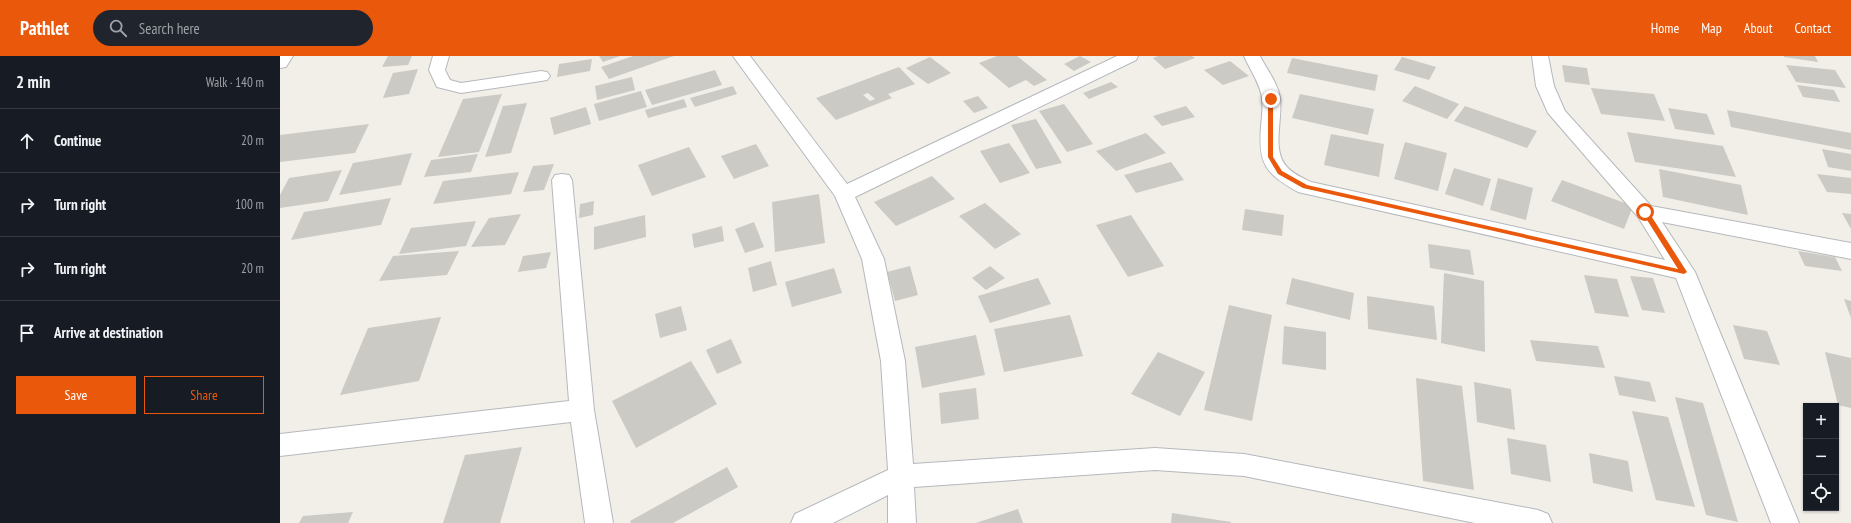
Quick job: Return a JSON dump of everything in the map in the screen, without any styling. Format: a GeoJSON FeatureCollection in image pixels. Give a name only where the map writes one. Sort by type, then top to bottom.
{"type":"FeatureCollection","features":[{"type":"Feature","properties":{"kind":"street"},"geometry":{"type":"LineString","coordinates":[[280,63],[285,56]]}},
{"type":"Feature","properties":{"kind":"street"},"geometry":{"type":"LineString","coordinates":[[441,56],[437,70],[443,83],[461,88],[541,76]]}},
{"type":"Feature","properties":{"kind":"street"},"geometry":{"type":"LineString","coordinates":[[740,56],[844,194],[873,259],[893,362],[901,476],[902,523]]}},
{"type":"Feature","properties":{"kind":"street"},"geometry":{"type":"LineString","coordinates":[[844,194],[1130,56]]}},
{"type":"Feature","properties":{"kind":"street"},"geometry":{"type":"LineString","coordinates":[[1252,56],[1256,66],[1267,83],[1271,99],[1270,157],[1280,173],[1306,187],[1684,272]]}},
{"type":"Feature","properties":{"kind":"street"},"geometry":{"type":"LineString","coordinates":[[1540,56],[1545,86],[1557,112],[1645,212],[1684,272],[1785,523]]}},
{"type":"Feature","properties":{"kind":"street"},"geometry":{"type":"LineString","coordinates":[[562,180],[582,410],[599,523]]}},
{"type":"Feature","properties":{"kind":"street"},"geometry":{"type":"LineString","coordinates":[[1645,212],[1851,251]]}},
{"type":"Feature","properties":{"kind":"street"},"geometry":{"type":"LineString","coordinates":[[280,445],[582,410]]}},
{"type":"Feature","properties":{"kind":"street"},"geometry":{"type":"LineString","coordinates":[[806,523],[901,476],[1162,459],[1244,465],[1538,523]]}},
{"type":"Feature","properties":{"kind":"building"},"geometry":{"type":"Polygon","coordinates":[[[388,56],[412,56],[408,65],[382,67],[388,56]]]}},
{"type":"Feature","properties":{"kind":"building"},"geometry":{"type":"Polygon","coordinates":[[[599,56],[620,56],[603,62],[599,56]]]}},
{"type":"Feature","properties":{"kind":"building"},"geometry":{"type":"Polygon","coordinates":[[[633,56],[674,56],[609,79],[601,67],[633,56]]]}},
{"type":"Feature","properties":{"kind":"building"},"geometry":{"type":"Polygon","coordinates":[[[997,56],[1017,56],[1047,80],[1034,86],[1026,80],[1009,88],[979,63],[997,56]]]}},
{"type":"Feature","properties":{"kind":"building"},"geometry":{"type":"Polygon","coordinates":[[[1080,56],[1091,62],[1074,71],[1064,64],[1080,56]]]}},
{"type":"Feature","properties":{"kind":"building"},"geometry":{"type":"Polygon","coordinates":[[[1158,56],[1192,56],[1195,58],[1165,69],[1153,58],[1158,56]]]}},
{"type":"Feature","properties":{"kind":"building"},"geometry":{"type":"Polygon","coordinates":[[[1815,56],[1818,62],[1784,57],[1815,56]]]}},
{"type":"Feature","properties":{"kind":"building"},"geometry":{"type":"Polygon","coordinates":[[[930,57],[951,73],[928,84],[906,68],[930,57]]]}},
{"type":"Feature","properties":{"kind":"building"},"geometry":{"type":"Polygon","coordinates":[[[1402,57],[1436,67],[1429,80],[1394,70],[1402,57]]]}},
{"type":"Feature","properties":{"kind":"building"},"geometry":{"type":"Polygon","coordinates":[[[1292,58],[1378,75],[1375,91],[1287,73],[1292,58]]]}},
{"type":"Feature","properties":{"kind":"building"},"geometry":{"type":"Polygon","coordinates":[[[592,59],[590,71],[557,77],[559,64],[592,59]]]}},
{"type":"Feature","properties":{"kind":"building"},"geometry":{"type":"Polygon","coordinates":[[[1230,61],[1249,76],[1223,85],[1204,70],[1230,61]]]}},
{"type":"Feature","properties":{"kind":"building"},"geometry":{"type":"Polygon","coordinates":[[[1562,65],[1587,68],[1590,85],[1565,82],[1562,65]]]}},
{"type":"Feature","properties":{"kind":"building"},"geometry":{"type":"Polygon","coordinates":[[[1786,65],[1835,70],[1846,88],[1796,82],[1786,65]]]}},
{"type":"Feature","properties":{"kind":"building"},"geometry":{"type":"Polygon","coordinates":[[[899,67],[915,84],[888,94],[892,98],[836,120],[816,98],[899,67]],[[868,93],[863,95],[870,101],[875,99],[868,93]]]}},
{"type":"Feature","properties":{"kind":"building"},"geometry":{"type":"Polygon","coordinates":[[[418,69],[409,94],[383,98],[393,73],[418,69]]]}},
{"type":"Feature","properties":{"kind":"building"},"geometry":{"type":"Polygon","coordinates":[[[715,70],[722,85],[652,105],[645,90],[715,70]]]}},
{"type":"Feature","properties":{"kind":"building"},"geometry":{"type":"Polygon","coordinates":[[[632,77],[635,90],[597,100],[595,86],[632,77]]]}},
{"type":"Feature","properties":{"kind":"building"},"geometry":{"type":"Polygon","coordinates":[[[1111,82],[1118,87],[1089,99],[1083,93],[1111,82]]]}},
{"type":"Feature","properties":{"kind":"building"},"geometry":{"type":"Polygon","coordinates":[[[1797,85],[1834,90],[1840,102],[1803,97],[1797,85]]]}},
{"type":"Feature","properties":{"kind":"building"},"geometry":{"type":"Polygon","coordinates":[[[733,86],[737,94],[695,107],[690,98],[733,86]]]}},
{"type":"Feature","properties":{"kind":"building"},"geometry":{"type":"Polygon","coordinates":[[[1415,86],[1459,104],[1447,119],[1402,101],[1415,86]]]}},
{"type":"Feature","properties":{"kind":"building"},"geometry":{"type":"Polygon","coordinates":[[[1591,88],[1654,94],[1665,121],[1601,114],[1591,88]]]}},
{"type":"Feature","properties":{"kind":"building"},"geometry":{"type":"Polygon","coordinates":[[[641,91],[647,107],[599,121],[594,104],[641,91]]]}},
{"type":"Feature","properties":{"kind":"building"},"geometry":{"type":"Polygon","coordinates":[[[502,94],[479,152],[438,157],[463,99],[502,94]]]}},
{"type":"Feature","properties":{"kind":"building"},"geometry":{"type":"Polygon","coordinates":[[[1300,94],[1374,109],[1368,135],[1292,118],[1300,94]]]}},
{"type":"Feature","properties":{"kind":"building"},"geometry":{"type":"Polygon","coordinates":[[[978,96],[988,108],[974,113],[963,101],[978,96]]]}},
{"type":"Feature","properties":{"kind":"building"},"geometry":{"type":"Polygon","coordinates":[[[684,99],[687,107],[648,118],[645,110],[684,99]]]}},
{"type":"Feature","properties":{"kind":"building"},"geometry":{"type":"Polygon","coordinates":[[[527,103],[511,153],[485,157],[503,106],[527,103]]]}},
{"type":"Feature","properties":{"kind":"building"},"geometry":{"type":"Polygon","coordinates":[[[1064,104],[1093,144],[1067,152],[1039,111],[1064,104]]]}},
{"type":"Feature","properties":{"kind":"building"},"geometry":{"type":"Polygon","coordinates":[[[1186,106],[1195,117],[1162,126],[1153,116],[1186,106]]]}},
{"type":"Feature","properties":{"kind":"building"},"geometry":{"type":"Polygon","coordinates":[[[1465,106],[1537,131],[1527,148],[1454,121],[1465,106]]]}},
{"type":"Feature","properties":{"kind":"building"},"geometry":{"type":"Polygon","coordinates":[[[586,107],[591,124],[554,135],[550,118],[586,107]]]}},
{"type":"Feature","properties":{"kind":"building"},"geometry":{"type":"Polygon","coordinates":[[[1668,108],[1707,114],[1715,135],[1675,129],[1668,108]]]}},
{"type":"Feature","properties":{"kind":"building"},"geometry":{"type":"Polygon","coordinates":[[[1727,110],[1851,133],[1851,150],[1731,127],[1727,110]]]}},
{"type":"Feature","properties":{"kind":"building"},"geometry":{"type":"Polygon","coordinates":[[[1036,119],[1062,163],[1036,169],[1011,125],[1036,119]]]}},
{"type":"Feature","properties":{"kind":"building"},"geometry":{"type":"Polygon","coordinates":[[[369,124],[355,153],[280,162],[280,135],[369,124]]]}},
{"type":"Feature","properties":{"kind":"building"},"geometry":{"type":"Polygon","coordinates":[[[1627,132],[1723,146],[1736,177],[1635,162],[1627,132]]]}},
{"type":"Feature","properties":{"kind":"building"},"geometry":{"type":"Polygon","coordinates":[[[1146,133],[1166,153],[1116,171],[1096,151],[1146,133]]]}},
{"type":"Feature","properties":{"kind":"building"},"geometry":{"type":"Polygon","coordinates":[[[1331,134],[1384,144],[1379,177],[1324,165],[1331,134]]]}},
{"type":"Feature","properties":{"kind":"building"},"geometry":{"type":"Polygon","coordinates":[[[1405,142],[1447,153],[1438,191],[1394,179],[1405,142]]]}},
{"type":"Feature","properties":{"kind":"building"},"geometry":{"type":"Polygon","coordinates":[[[1009,143],[1030,173],[1000,183],[980,151],[1009,143]]]}},
{"type":"Feature","properties":{"kind":"building"},"geometry":{"type":"Polygon","coordinates":[[[756,144],[769,166],[734,179],[721,156],[756,144]]]}},
{"type":"Feature","properties":{"kind":"building"},"geometry":{"type":"Polygon","coordinates":[[[689,147],[706,177],[652,196],[638,165],[689,147]]]}},
{"type":"Feature","properties":{"kind":"building"},"geometry":{"type":"Polygon","coordinates":[[[1822,149],[1851,154],[1851,171],[1828,167],[1822,149]]]}},
{"type":"Feature","properties":{"kind":"building"},"geometry":{"type":"Polygon","coordinates":[[[412,153],[401,185],[339,195],[353,163],[412,153]]]}},
{"type":"Feature","properties":{"kind":"building"},"geometry":{"type":"Polygon","coordinates":[[[478,154],[471,172],[424,177],[431,160],[478,154]]]}},
{"type":"Feature","properties":{"kind":"building"},"geometry":{"type":"Polygon","coordinates":[[[1171,162],[1184,180],[1136,193],[1124,175],[1171,162]]]}},
{"type":"Feature","properties":{"kind":"building"},"geometry":{"type":"Polygon","coordinates":[[[554,164],[544,190],[523,192],[533,166],[554,164]]]}},
{"type":"Feature","properties":{"kind":"building"},"geometry":{"type":"Polygon","coordinates":[[[1454,168],[1491,179],[1483,206],[1445,194],[1454,168]]]}},
{"type":"Feature","properties":{"kind":"building"},"geometry":{"type":"Polygon","coordinates":[[[1659,169],[1741,185],[1748,215],[1663,197],[1659,169]]]}},
{"type":"Feature","properties":{"kind":"building"},"geometry":{"type":"Polygon","coordinates":[[[342,170],[328,201],[280,208],[280,195],[289,178],[342,170]]]}},
{"type":"Feature","properties":{"kind":"building"},"geometry":{"type":"Polygon","coordinates":[[[519,172],[511,194],[433,204],[443,181],[519,172]]]}},
{"type":"Feature","properties":{"kind":"building"},"geometry":{"type":"Polygon","coordinates":[[[1817,174],[1851,178],[1851,194],[1827,192],[1817,174]]]}},
{"type":"Feature","properties":{"kind":"building"},"geometry":{"type":"Polygon","coordinates":[[[932,176],[955,199],[896,226],[874,202],[932,176]]]}},
{"type":"Feature","properties":{"kind":"building"},"geometry":{"type":"Polygon","coordinates":[[[1498,178],[1533,188],[1526,220],[1490,210],[1498,178]]]}},
{"type":"Feature","properties":{"kind":"building"},"geometry":{"type":"Polygon","coordinates":[[[1562,180],[1633,206],[1624,229],[1551,201],[1562,180]]]}},
{"type":"Feature","properties":{"kind":"building"},"geometry":{"type":"Polygon","coordinates":[[[819,194],[825,243],[775,252],[772,202],[819,194]]]}},
{"type":"Feature","properties":{"kind":"building"},"geometry":{"type":"Polygon","coordinates":[[[391,198],[381,225],[291,240],[304,212],[391,198]]]}},
{"type":"Feature","properties":{"kind":"building"},"geometry":{"type":"Polygon","coordinates":[[[594,201],[593,215],[579,218],[580,204],[594,201]]]}},
{"type":"Feature","properties":{"kind":"building"},"geometry":{"type":"Polygon","coordinates":[[[985,203],[1021,234],[995,249],[959,216],[985,203]]]}},
{"type":"Feature","properties":{"kind":"building"},"geometry":{"type":"Polygon","coordinates":[[[1245,209],[1284,215],[1282,236],[1242,230],[1245,209]]]}},
{"type":"Feature","properties":{"kind":"building"},"geometry":{"type":"Polygon","coordinates":[[[1842,213],[1851,214],[1851,229],[1842,213]]]}},
{"type":"Feature","properties":{"kind":"building"},"geometry":{"type":"Polygon","coordinates":[[[521,214],[505,245],[471,247],[489,218],[521,214]]]}},
{"type":"Feature","properties":{"kind":"building"},"geometry":{"type":"Polygon","coordinates":[[[645,215],[646,237],[594,250],[594,227],[645,215]]]}},
{"type":"Feature","properties":{"kind":"building"},"geometry":{"type":"Polygon","coordinates":[[[1131,215],[1164,266],[1128,277],[1096,225],[1131,215]]]}},
{"type":"Feature","properties":{"kind":"building"},"geometry":{"type":"Polygon","coordinates":[[[476,221],[466,246],[399,254],[411,228],[476,221]]]}},
{"type":"Feature","properties":{"kind":"building"},"geometry":{"type":"Polygon","coordinates":[[[754,222],[764,247],[745,253],[735,229],[754,222]]]}},
{"type":"Feature","properties":{"kind":"building"},"geometry":{"type":"Polygon","coordinates":[[[722,226],[724,241],[694,248],[692,234],[722,226]]]}},
{"type":"Feature","properties":{"kind":"building"},"geometry":{"type":"Polygon","coordinates":[[[1428,244],[1470,250],[1474,275],[1430,268],[1428,244]]]}},
{"type":"Feature","properties":{"kind":"building"},"geometry":{"type":"Polygon","coordinates":[[[459,251],[447,275],[379,281],[393,256],[459,251]]]}},
{"type":"Feature","properties":{"kind":"building"},"geometry":{"type":"Polygon","coordinates":[[[1798,251],[1835,257],[1842,271],[1805,266],[1798,251]]]}},
{"type":"Feature","properties":{"kind":"building"},"geometry":{"type":"Polygon","coordinates":[[[551,252],[546,268],[518,272],[523,256],[551,252]]]}},
{"type":"Feature","properties":{"kind":"building"},"geometry":{"type":"Polygon","coordinates":[[[771,261],[777,285],[753,292],[748,268],[771,261]]]}},
{"type":"Feature","properties":{"kind":"building"},"geometry":{"type":"Polygon","coordinates":[[[910,266],[918,295],[895,301],[887,272],[910,266]]]}},
{"type":"Feature","properties":{"kind":"building"},"geometry":{"type":"Polygon","coordinates":[[[990,266],[1005,278],[986,290],[972,278],[990,266]]]}},
{"type":"Feature","properties":{"kind":"building"},"geometry":{"type":"Polygon","coordinates":[[[834,268],[842,293],[792,307],[785,282],[834,268]]]}},
{"type":"Feature","properties":{"kind":"building"},"geometry":{"type":"Polygon","coordinates":[[[1444,273],[1484,281],[1485,352],[1441,343],[1444,273]]]}},
{"type":"Feature","properties":{"kind":"building"},"geometry":{"type":"Polygon","coordinates":[[[1584,275],[1617,279],[1629,317],[1595,313],[1584,275]]]}},
{"type":"Feature","properties":{"kind":"building"},"geometry":{"type":"Polygon","coordinates":[[[1630,276],[1653,278],[1665,313],[1642,310],[1630,276]]]}},
{"type":"Feature","properties":{"kind":"building"},"geometry":{"type":"Polygon","coordinates":[[[1038,278],[1051,304],[990,323],[978,296],[1038,278]]]}},
{"type":"Feature","properties":{"kind":"building"},"geometry":{"type":"Polygon","coordinates":[[[1292,278],[1354,293],[1350,320],[1286,304],[1292,278]]]}},
{"type":"Feature","properties":{"kind":"building"},"geometry":{"type":"Polygon","coordinates":[[[1367,296],[1434,306],[1437,340],[1368,329],[1367,296]]]}},
{"type":"Feature","properties":{"kind":"building"},"geometry":{"type":"Polygon","coordinates":[[[1844,299],[1851,301],[1851,318],[1844,299]]]}},
{"type":"Feature","properties":{"kind":"building"},"geometry":{"type":"Polygon","coordinates":[[[1229,305],[1272,315],[1252,421],[1204,410],[1229,305]]]}},
{"type":"Feature","properties":{"kind":"building"},"geometry":{"type":"Polygon","coordinates":[[[681,306],[687,330],[660,338],[655,314],[681,306]]]}},
{"type":"Feature","properties":{"kind":"building"},"geometry":{"type":"Polygon","coordinates":[[[1070,315],[1083,356],[1004,372],[994,329],[1070,315]]]}},
{"type":"Feature","properties":{"kind":"building"},"geometry":{"type":"Polygon","coordinates":[[[441,317],[419,381],[340,395],[368,328],[441,317]]]}},
{"type":"Feature","properties":{"kind":"building"},"geometry":{"type":"Polygon","coordinates":[[[1733,325],[1767,331],[1780,365],[1744,359],[1733,325]]]}},
{"type":"Feature","properties":{"kind":"building"},"geometry":{"type":"Polygon","coordinates":[[[1284,326],[1326,332],[1326,370],[1282,364],[1284,326]]]}},
{"type":"Feature","properties":{"kind":"building"},"geometry":{"type":"Polygon","coordinates":[[[976,335],[985,375],[922,388],[915,347],[976,335]]]}},
{"type":"Feature","properties":{"kind":"building"},"geometry":{"type":"Polygon","coordinates":[[[731,339],[742,363],[717,374],[706,350],[731,339]]]}},
{"type":"Feature","properties":{"kind":"building"},"geometry":{"type":"Polygon","coordinates":[[[1530,340],[1598,346],[1605,368],[1536,361],[1530,340]]]}},
{"type":"Feature","properties":{"kind":"building"},"geometry":{"type":"Polygon","coordinates":[[[1158,352],[1205,372],[1180,416],[1131,394],[1158,352]]]}},
{"type":"Feature","properties":{"kind":"building"},"geometry":{"type":"Polygon","coordinates":[[[1825,352],[1851,358],[1851,408],[1839,405],[1839,403],[1838,403],[1825,352]]]}},
{"type":"Feature","properties":{"kind":"building"},"geometry":{"type":"Polygon","coordinates":[[[691,361],[717,404],[636,448],[612,401],[691,361]]]}},
{"type":"Feature","properties":{"kind":"building"},"geometry":{"type":"Polygon","coordinates":[[[1614,376],[1650,382],[1656,402],[1619,395],[1614,376]]]}},
{"type":"Feature","properties":{"kind":"building"},"geometry":{"type":"Polygon","coordinates":[[[1416,378],[1462,386],[1474,490],[1423,481],[1416,378]]]}},
{"type":"Feature","properties":{"kind":"building"},"geometry":{"type":"Polygon","coordinates":[[[1474,382],[1511,389],[1515,430],[1477,422],[1474,382]]]}},
{"type":"Feature","properties":{"kind":"building"},"geometry":{"type":"Polygon","coordinates":[[[976,388],[979,419],[941,424],[939,393],[976,388]]]}},
{"type":"Feature","properties":{"kind":"building"},"geometry":{"type":"Polygon","coordinates":[[[1675,397],[1703,403],[1738,522],[1706,515],[1675,397]]]}},
{"type":"Feature","properties":{"kind":"building"},"geometry":{"type":"Polygon","coordinates":[[[1632,411],[1668,417],[1695,507],[1656,500],[1632,411]]]}},
{"type":"Feature","properties":{"kind":"building"},"geometry":{"type":"Polygon","coordinates":[[[1507,438],[1546,445],[1551,482],[1511,474],[1507,438]]]}},
{"type":"Feature","properties":{"kind":"building"},"geometry":{"type":"Polygon","coordinates":[[[522,447],[500,523],[443,523],[465,455],[522,447]]]}},
{"type":"Feature","properties":{"kind":"building"},"geometry":{"type":"Polygon","coordinates":[[[1589,453],[1628,461],[1633,492],[1593,483],[1589,453]]]}},
{"type":"Feature","properties":{"kind":"building"},"geometry":{"type":"Polygon","coordinates":[[[727,467],[738,487],[673,523],[631,523],[630,521],[727,467]]]}},
{"type":"Feature","properties":{"kind":"building"},"geometry":{"type":"Polygon","coordinates":[[[1018,509],[1023,523],[976,523],[1018,509]]]}},
{"type":"Feature","properties":{"kind":"building"},"geometry":{"type":"Polygon","coordinates":[[[353,512],[348,523],[299,523],[303,516],[353,512]]]}},
{"type":"Feature","properties":{"kind":"building"},"geometry":{"type":"Polygon","coordinates":[[[1172,513],[1231,522],[1231,523],[1171,523],[1172,513]]]}},
{"type":"Feature","properties":{"kind":"route"},"geometry":{"type":"LineString","coordinates":[[1271,99],[1270,157],[1280,173],[1306,187],[1347,198],[1501,230],[1684,272],[1645,212]]}}]}
